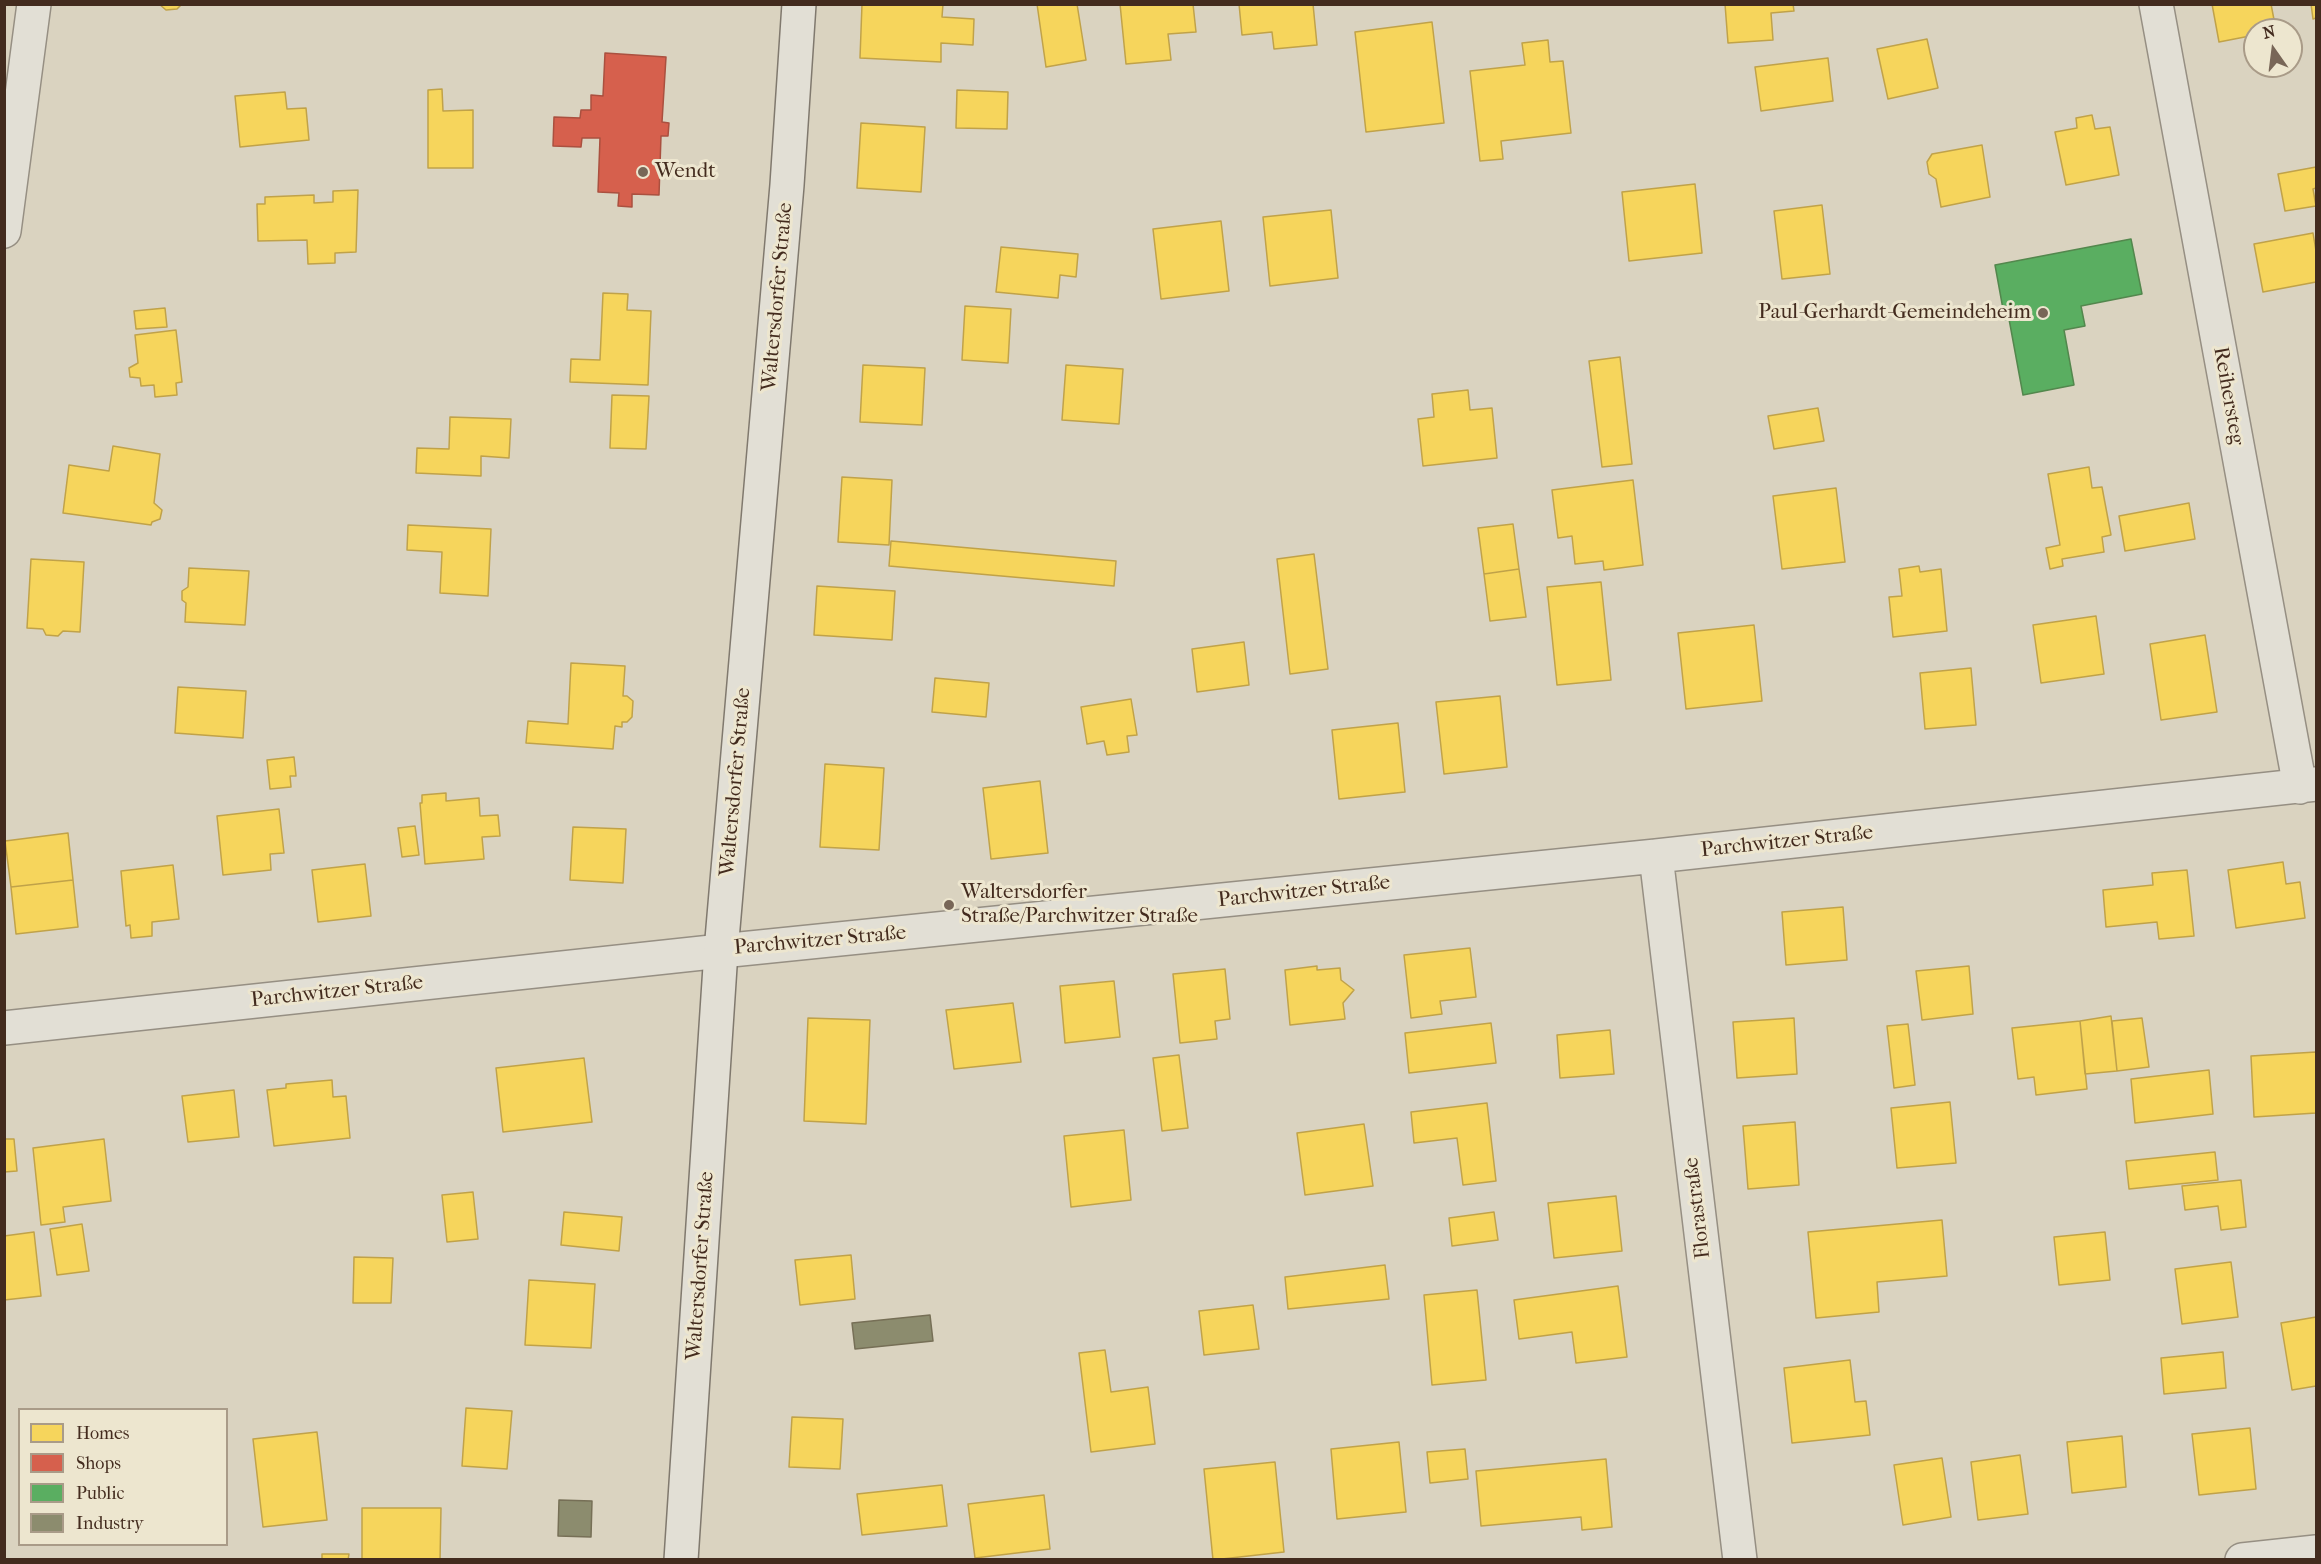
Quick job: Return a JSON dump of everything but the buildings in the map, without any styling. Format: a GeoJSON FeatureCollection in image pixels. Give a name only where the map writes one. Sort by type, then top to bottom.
{"type":"FeatureCollection","features":[{"type":"Feature","properties":{"kind":"street"},"geometry":{"type":"LineString","coordinates":[[4,231],[34,4]]}},
{"type":"Feature","properties":{"kind":"street","name":"Waltersdorfer Straße"},"geometry":{"type":"LineString","coordinates":[[681,1560],[721,951],[787,185],[799,4]]}},
{"type":"Feature","properties":{"kind":"street","name":"Reihersteg"},"geometry":{"type":"LineString","coordinates":[[2156,4],[2308,786]]}},
{"type":"Feature","properties":{"kind":"street","name":"Parchwitzer Straße"},"geometry":{"type":"LineString","coordinates":[[4,1028],[2308,786]]}},
{"type":"Feature","properties":{"kind":"street","name":"Florastraße"},"geometry":{"type":"LineString","coordinates":[[1656,856],[1740,1560]]}},
{"type":"Feature","properties":{"kind":"street"},"geometry":{"type":"LineString","coordinates":[[2242,1560],[2316,1552]]}},
{"type":"Feature","properties":{"kind":"place","name":"Wendt"},"geometry":{"type":"Point","coordinates":[643,172]}},
{"type":"Feature","properties":{"kind":"place","name":"Paul-Gerhardt-Gemeindeheim"},"geometry":{"type":"Point","coordinates":[2043,313]}},
{"type":"Feature","properties":{"kind":"place","name":"Waltersdorfer Straße/Parchwitzer Straße"},"geometry":{"type":"Point","coordinates":[949,905]}}]}
